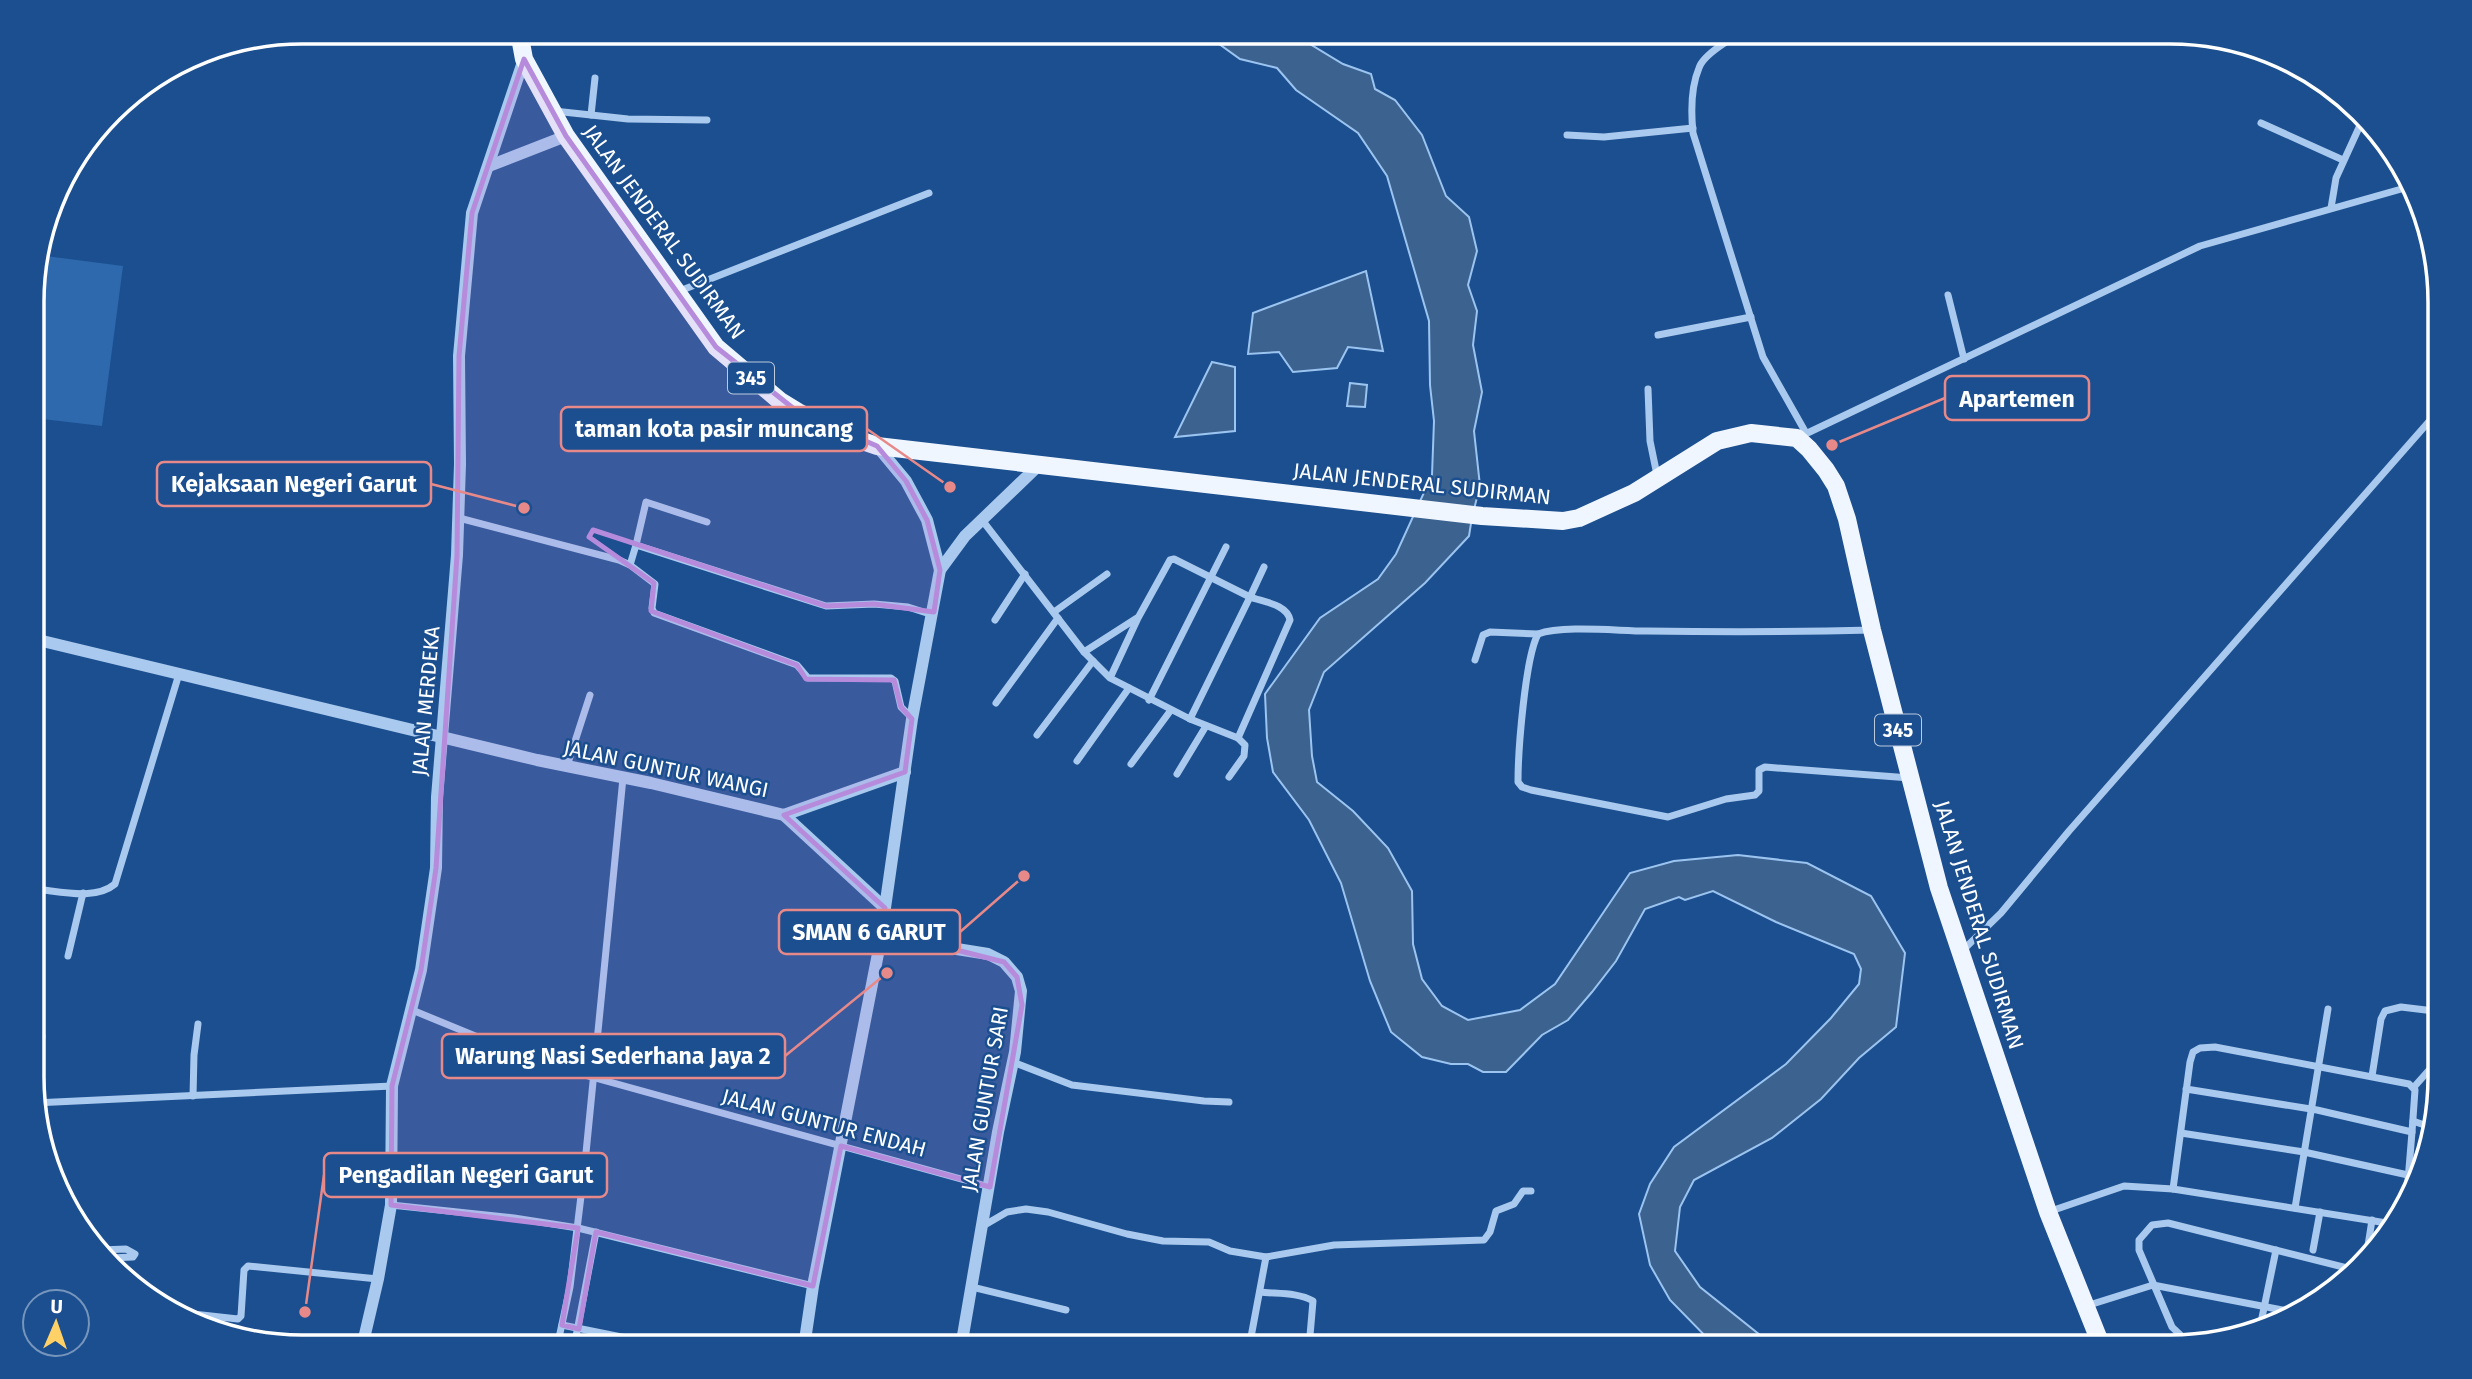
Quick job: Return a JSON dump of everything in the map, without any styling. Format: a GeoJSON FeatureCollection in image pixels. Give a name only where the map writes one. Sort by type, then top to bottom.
{"type":"FeatureCollection","features":[{"type":"Feature","properties":{"kind":"main road","name":"JALAN JENDERAL SUDIRMAN"},"geometry":{"type":"LineString","coordinates":[[521,44],[524,59],[566,136],[716,347],[780,401],[839,433],[877,446],[1482,516],[1563,521],[1579,518],[1611,505],[1717,441],[1762,433],[1801,436],[1836,486],[1847,519],[1872,630],[1939,888],[2048,1212],[2097,1335]]}},
{"type":"Feature","properties":{"kind":"street"},"geometry":{"type":"LineString","coordinates":[[1725,44],[1699,66],[1693,99],[1692,128],[1763,357],[1801,436],[2200,246],[2402,189]]}},
{"type":"Feature","properties":{"kind":"street","name":"JALAN MERDEKA"},"geometry":{"type":"LineString","coordinates":[[365,1335],[391,1205],[392,1086],[412,1010],[430,918],[436,867],[437,797],[459,518],[459,356],[472,213],[524,59]]}},
{"type":"Feature","properties":{"kind":"street"},"geometry":{"type":"LineString","coordinates":[[591,115],[596,78]]}},
{"type":"Feature","properties":{"kind":"street"},"geometry":{"type":"LineString","coordinates":[[551,111],[628,120],[707,120]]}},
{"type":"Feature","properties":{"kind":"street"},"geometry":{"type":"LineString","coordinates":[[2261,123],[2343,160]]}},
{"type":"Feature","properties":{"kind":"street"},"geometry":{"type":"LineString","coordinates":[[2331,208],[2334,184],[2359,126]]}},
{"type":"Feature","properties":{"kind":"street"},"geometry":{"type":"LineString","coordinates":[[1567,135],[1604,137],[1692,128]]}},
{"type":"Feature","properties":{"kind":"street"},"geometry":{"type":"LineString","coordinates":[[489,166],[566,136]]}},
{"type":"Feature","properties":{"kind":"street"},"geometry":{"type":"LineString","coordinates":[[676,292],[929,192]]}},
{"type":"Feature","properties":{"kind":"street"},"geometry":{"type":"LineString","coordinates":[[1948,295],[1964,359]]}},
{"type":"Feature","properties":{"kind":"street"},"geometry":{"type":"LineString","coordinates":[[1658,335],[1751,317]]}},
{"type":"Feature","properties":{"kind":"street"},"geometry":{"type":"LineString","coordinates":[[1648,389],[1650,441],[1657,476]]}},
{"type":"Feature","properties":{"kind":"street"},"geometry":{"type":"LineString","coordinates":[[1961,952],[2001,913],[2069,831],[2428,423]]}},
{"type":"Feature","properties":{"kind":"street"},"geometry":{"type":"LineString","coordinates":[[806,1335],[813,1286],[884,923],[912,719],[940,570],[927,520],[906,481],[877,446]]}},
{"type":"Feature","properties":{"kind":"street"},"geometry":{"type":"LineString","coordinates":[[940,570],[952,551],[1038,466]]}},
{"type":"Feature","properties":{"kind":"street"},"geometry":{"type":"LineString","coordinates":[[630,565],[647,501],[707,522]]}},
{"type":"Feature","properties":{"kind":"street"},"geometry":{"type":"LineString","coordinates":[[459,518],[630,565],[656,585],[652,608],[654,613],[797,665],[808,678],[891,678],[895,681],[901,707],[912,719]]}},
{"type":"Feature","properties":{"kind":"street"},"geometry":{"type":"LineString","coordinates":[[982,520],[1084,652],[1110,678],[1149,700],[1238,738],[1245,745],[1245,753],[1229,777]]}},
{"type":"Feature","properties":{"kind":"street"},"geometry":{"type":"LineString","coordinates":[[636,545],[826,606],[874,604],[908,607],[933,615]]}},
{"type":"Feature","properties":{"kind":"street"},"geometry":{"type":"LineString","coordinates":[[1149,700],[1226,547]]}},
{"type":"Feature","properties":{"kind":"street"},"geometry":{"type":"LineString","coordinates":[[1110,678],[1138,618],[1170,560],[1174,559],[1250,597],[1284,609],[1290,620],[1238,738]]}},
{"type":"Feature","properties":{"kind":"street"},"geometry":{"type":"LineString","coordinates":[[1190,719],[1264,567]]}},
{"type":"Feature","properties":{"kind":"street"},"geometry":{"type":"LineString","coordinates":[[995,620],[1025,574]]}},
{"type":"Feature","properties":{"kind":"street"},"geometry":{"type":"LineString","coordinates":[[996,704],[1056,615],[1107,575]]}},
{"type":"Feature","properties":{"kind":"street"},"geometry":{"type":"LineString","coordinates":[[1084,652],[1138,618]]}},
{"type":"Feature","properties":{"kind":"street"},"geometry":{"type":"LineString","coordinates":[[1475,660],[1483,635],[1490,632],[1538,634],[1577,630],[1872,630]]}},
{"type":"Feature","properties":{"kind":"street"},"geometry":{"type":"LineString","coordinates":[[1538,634],[1523,714],[1518,772],[1518,782],[1522,787],[1668,817],[1726,799],[1755,795],[1759,790],[1759,770],[1765,767],[1910,778]]}},
{"type":"Feature","properties":{"kind":"street","name":"JALAN GUNTUR WANGI"},"geometry":{"type":"LineString","coordinates":[[44,641],[784,815],[905,772]]}},
{"type":"Feature","properties":{"kind":"street"},"geometry":{"type":"LineString","coordinates":[[1037,735],[1093,661]]}},
{"type":"Feature","properties":{"kind":"street"},"geometry":{"type":"LineString","coordinates":[[44,890],[83,893],[105,890],[117,880],[179,674]]}},
{"type":"Feature","properties":{"kind":"street"},"geometry":{"type":"LineString","coordinates":[[1077,761],[1129,688]]}},
{"type":"Feature","properties":{"kind":"street"},"geometry":{"type":"LineString","coordinates":[[567,766],[590,695]]}},
{"type":"Feature","properties":{"kind":"street"},"geometry":{"type":"LineString","coordinates":[[1131,764],[1171,710]]}},
{"type":"Feature","properties":{"kind":"street"},"geometry":{"type":"LineString","coordinates":[[1177,775],[1206,726]]}},
{"type":"Feature","properties":{"kind":"street"},"geometry":{"type":"LineString","coordinates":[[560,1335],[578,1228],[623,778]]}},
{"type":"Feature","properties":{"kind":"street"},"geometry":{"type":"LineString","coordinates":[[784,815],[885,908]]}},
{"type":"Feature","properties":{"kind":"street"},"geometry":{"type":"LineString","coordinates":[[68,956],[83,893]]}},
{"type":"Feature","properties":{"kind":"street","name":"JALAN GUNTUR SARI"},"geometry":{"type":"LineString","coordinates":[[884,923],[897,935],[913,943],[988,954],[1004,962],[1017,976],[1021,991],[1022,1005],[1013,1062],[998,1132],[963,1335]]}},
{"type":"Feature","properties":{"kind":"street"},"geometry":{"type":"LineString","coordinates":[[2372,1076],[2381,1019],[2385,1011],[2401,1007],[2428,1010]]}},
{"type":"Feature","properties":{"kind":"street"},"geometry":{"type":"LineString","coordinates":[[2295,1208],[2328,1009]]}},
{"type":"Feature","properties":{"kind":"street","name":"JALAN GUNTUR ENDAH"},"geometry":{"type":"LineString","coordinates":[[412,1010],[529,1059],[990,1187]]}},
{"type":"Feature","properties":{"kind":"street"},"geometry":{"type":"LineString","coordinates":[[193,1096],[198,1024]]}},
{"type":"Feature","properties":{"kind":"street"},"geometry":{"type":"LineString","coordinates":[[2173,1189],[2191,1058],[2193,1052],[2200,1048],[2215,1047],[2372,1076],[2414,1087]]}},
{"type":"Feature","properties":{"kind":"street"},"geometry":{"type":"LineString","coordinates":[[1013,1062],[1072,1085],[1229,1102]]}},
{"type":"Feature","properties":{"kind":"street"},"geometry":{"type":"LineString","coordinates":[[2411,1171],[2414,1087],[2428,1071]]}},
{"type":"Feature","properties":{"kind":"street"},"geometry":{"type":"LineString","coordinates":[[45,1103],[392,1086]]}},
{"type":"Feature","properties":{"kind":"street"},"geometry":{"type":"LineString","coordinates":[[2186,1089],[2312,1109],[2412,1132]]}},
{"type":"Feature","properties":{"kind":"street"},"geometry":{"type":"LineString","coordinates":[[2413,1121],[2423,1125]]}},
{"type":"Feature","properties":{"kind":"street"},"geometry":{"type":"LineString","coordinates":[[2181,1133],[2411,1171]]}},
{"type":"Feature","properties":{"kind":"street"},"geometry":{"type":"LineString","coordinates":[[2048,1212],[2124,1186],[2173,1189],[2383,1222]]}},
{"type":"Feature","properties":{"kind":"street"},"geometry":{"type":"LineString","coordinates":[[983,1226],[1007,1212],[1026,1209],[1048,1212],[1128,1234],[1163,1241],[1209,1242],[1248,1256],[1266,1257],[1334,1244],[1485,1239],[1496,1211],[1514,1204],[1523,1191],[1531,1191]]}},
{"type":"Feature","properties":{"kind":"street"},"geometry":{"type":"LineString","coordinates":[[391,1205],[514,1218],[596,1231],[813,1286]]}},
{"type":"Feature","properties":{"kind":"street"},"geometry":{"type":"LineString","coordinates":[[2313,1250],[2320,1212]]}},
{"type":"Feature","properties":{"kind":"street"},"geometry":{"type":"LineString","coordinates":[[2369,1242],[2372,1220]]}},
{"type":"Feature","properties":{"kind":"street"},"geometry":{"type":"LineString","coordinates":[[2180,1335],[2172,1327],[2138,1242],[2156,1223],[2168,1223],[2344,1267]]}},
{"type":"Feature","properties":{"kind":"street"},"geometry":{"type":"LineString","coordinates":[[577,1335],[596,1231]]}},
{"type":"Feature","properties":{"kind":"street"},"geometry":{"type":"LineString","coordinates":[[111,1250],[126,1250],[135,1254],[133,1257],[117,1258]]}},
{"type":"Feature","properties":{"kind":"street"},"geometry":{"type":"LineString","coordinates":[[2262,1319],[2277,1250]]}},
{"type":"Feature","properties":{"kind":"street"},"geometry":{"type":"LineString","coordinates":[[1252,1335],[1266,1257]]}},
{"type":"Feature","properties":{"kind":"street"},"geometry":{"type":"LineString","coordinates":[[206,1317],[238,1320],[241,1316],[244,1270],[248,1266],[378,1279]]}},
{"type":"Feature","properties":{"kind":"street"},"geometry":{"type":"LineString","coordinates":[[2085,1306],[2153,1285],[2283,1309]]}},
{"type":"Feature","properties":{"kind":"street"},"geometry":{"type":"LineString","coordinates":[[972,1287],[1066,1310]]}},
{"type":"Feature","properties":{"kind":"street"},"geometry":{"type":"LineString","coordinates":[[1260,1292],[1290,1295],[1312,1301],[1310,1335]]}},
{"type":"Feature","properties":{"kind":"street"},"geometry":{"type":"LineString","coordinates":[[562,1325],[610,1335]]}},
{"type":"Feature","properties":{"kind":"highlighted area"},"geometry":{"type":"Polygon","coordinates":[[[524,59],[566,136],[716,347],[798,412],[877,446],[906,481],[927,520],[940,570],[934,612],[874,604],[826,606],[593,530],[589,537],[654,583],[651,611],[797,665],[806,679],[894,680],[901,707],[912,719],[905,772],[784,815],[885,908],[884,923],[897,935],[1004,962],[1017,977],[1022,1005],[990,1187],[841,1146],[813,1286],[596,1232],[579,1329],[562,1325],[578,1228],[391,1205],[392,1086],[421,970],[436,868],[457,555],[459,356],[472,213],[524,59]]]}},
{"type":"Feature","properties":{"kind":"shaded area"},"geometry":{"type":"Polygon","coordinates":[[[1219,44],[1310,44],[1343,64],[1371,74],[1375,89],[1395,100],[1422,135],[1446,196],[1469,217],[1477,251],[1468,285],[1477,311],[1473,345],[1482,392],[1474,431],[1480,486],[1469,536],[1425,583],[1324,672],[1309,710],[1317,782],[1353,811],[1388,848],[1412,891],[1413,944],[1422,979],[1442,1006],[1468,1020],[1520,1010],[1555,984],[1630,873],[1674,861],[1738,855],[1807,863],[1871,896],[1905,953],[1896,1027],[1859,1058],[1821,1099],[1772,1138],[1694,1180],[1680,1207],[1675,1251],[1700,1287],[1760,1335],[1704,1335],[1670,1300],[1650,1265],[1639,1214],[1650,1184],[1674,1147],[1786,1064],[1831,1018],[1859,984],[1861,969],[1854,954],[1776,922],[1713,891],[1685,900],[1679,897],[1645,909],[1616,961],[1592,992],[1568,1020],[1542,1035],[1506,1072],[1483,1072],[1468,1064],[1451,1064],[1422,1057],[1391,1032],[1370,981],[1341,883],[1309,820],[1273,772],[1267,738],[1265,694],[1320,618],[1378,579],[1396,554],[1432,475],[1434,421],[1430,385],[1429,321],[1387,176],[1358,133],[1296,90],[1277,68],[1240,59],[1219,44]]]}},
{"type":"Feature","properties":{"kind":"shaded area"},"geometry":{"type":"Polygon","coordinates":[[[48,256],[123,266],[102,426],[44,419],[44,285],[48,256]]]}},
{"type":"Feature","properties":{"kind":"shaded area"},"geometry":{"type":"Polygon","coordinates":[[[1366,271],[1383,351],[1348,347],[1337,368],[1293,372],[1279,352],[1248,354],[1253,313],[1366,271]]]}},
{"type":"Feature","properties":{"kind":"shaded area"},"geometry":{"type":"Polygon","coordinates":[[[1212,362],[1235,367],[1235,431],[1175,437],[1212,362]]]}},
{"type":"Feature","properties":{"kind":"shaded area"},"geometry":{"type":"Polygon","coordinates":[[[1350,383],[1367,385],[1365,407],[1347,406],[1350,383]]]}},
{"type":"Feature","properties":{"kind":"place","name":"Apartemen"},"geometry":{"type":"Point","coordinates":[1832,445]}},
{"type":"Feature","properties":{"kind":"place","name":"taman kota pasir muncang"},"geometry":{"type":"Point","coordinates":[950,487]}},
{"type":"Feature","properties":{"kind":"place","name":"Kejaksaan Negeri Garut"},"geometry":{"type":"Point","coordinates":[524,508]}},
{"type":"Feature","properties":{"kind":"place","name":"SMAN 6 GARUT"},"geometry":{"type":"Point","coordinates":[1024,876]}},
{"type":"Feature","properties":{"kind":"place","name":"Warung Nasi Sederhana Jaya 2"},"geometry":{"type":"Point","coordinates":[887,973]}},
{"type":"Feature","properties":{"kind":"place","name":"Pengadilan Negeri Garut"},"geometry":{"type":"Point","coordinates":[305,1312]}}]}
